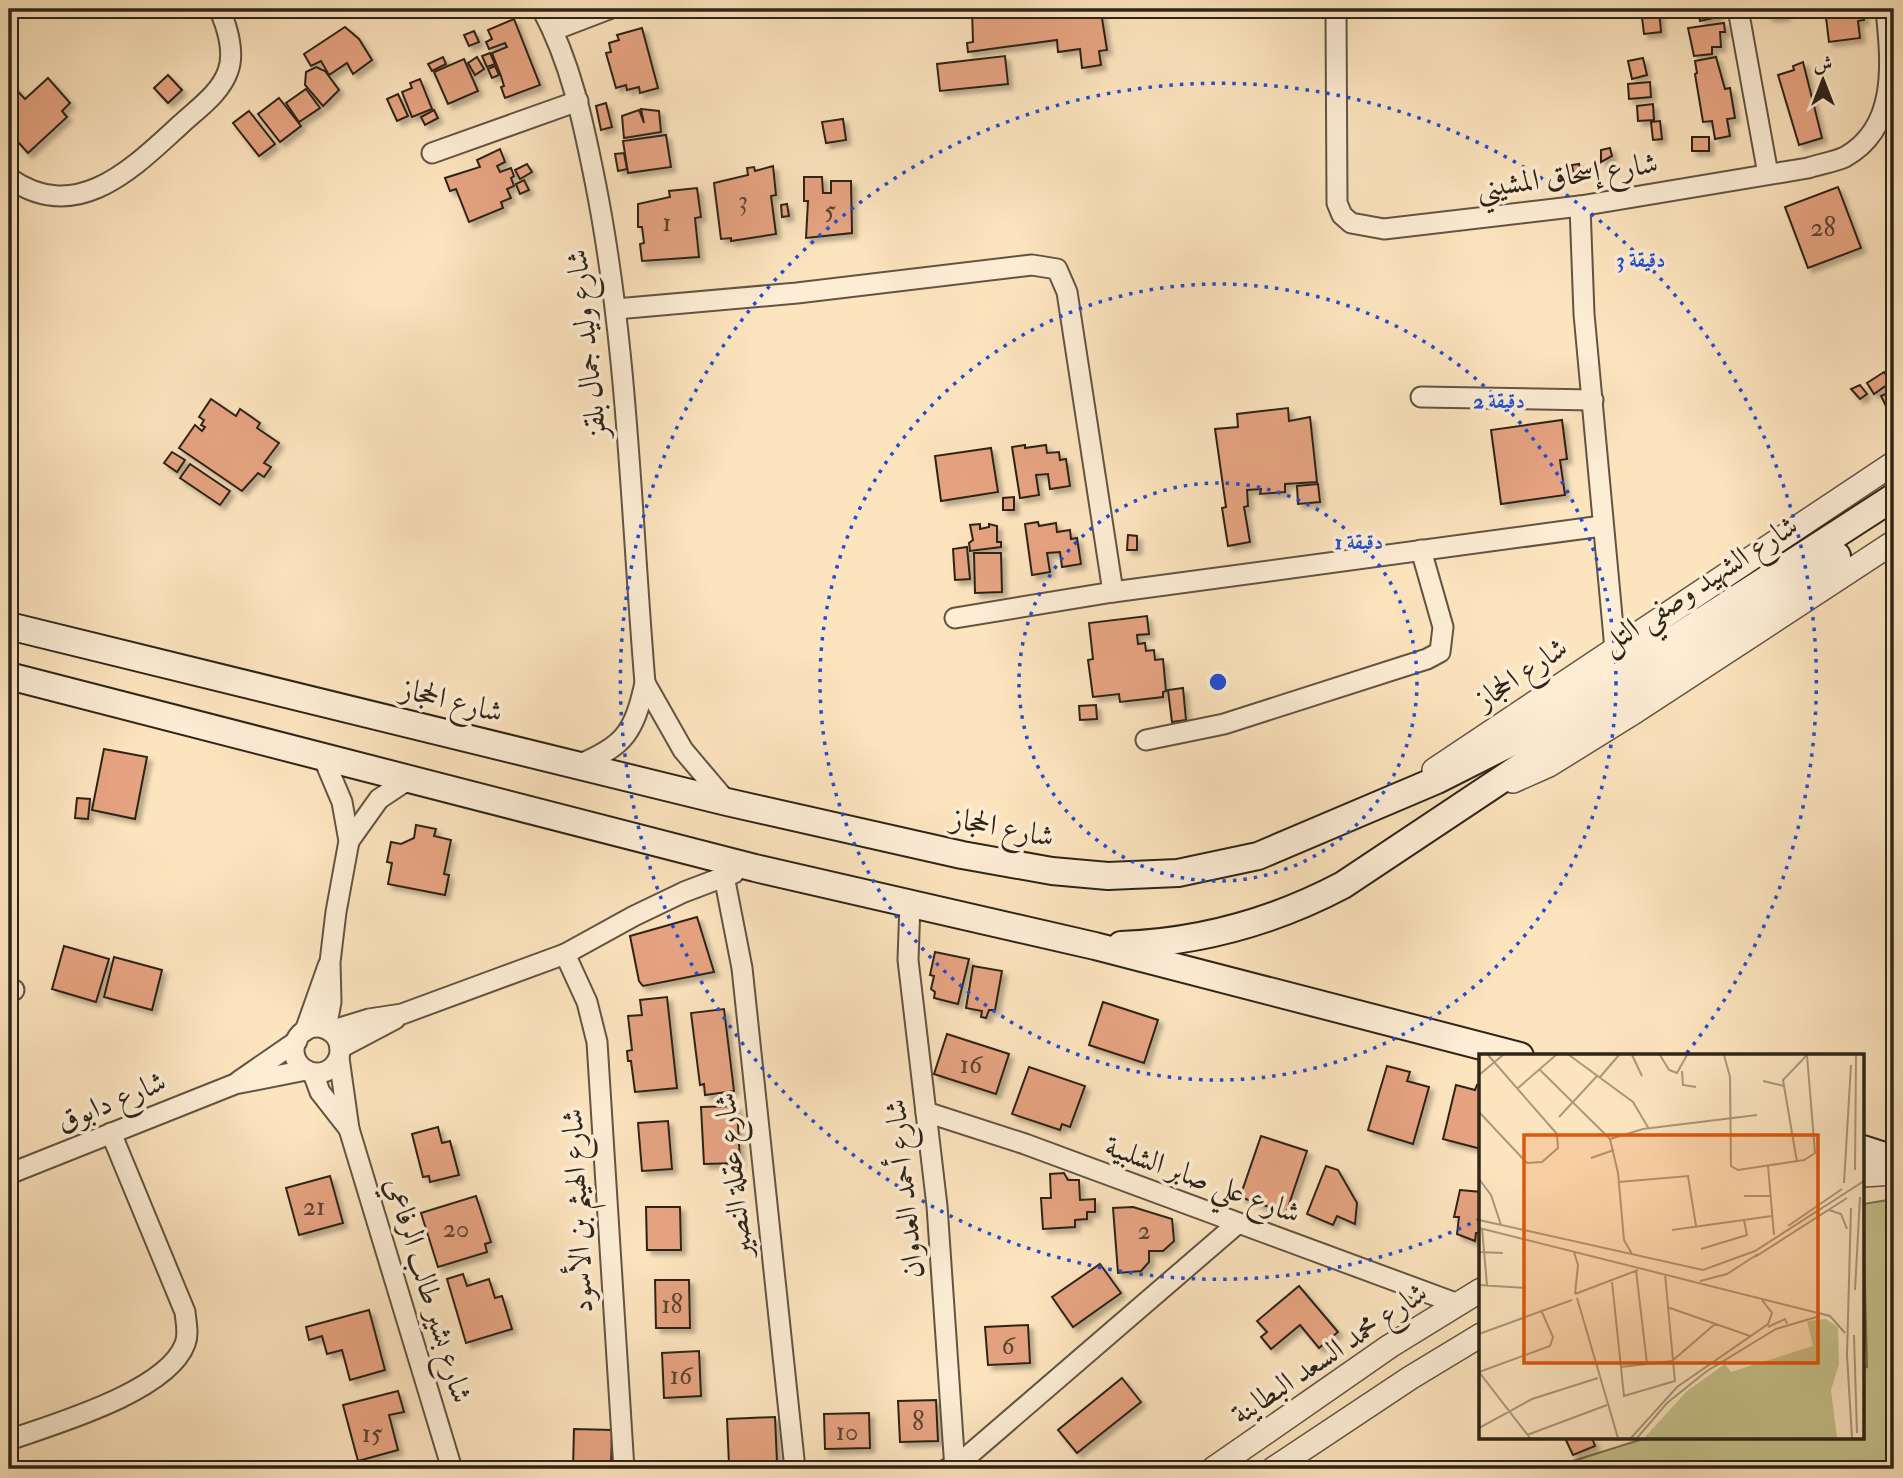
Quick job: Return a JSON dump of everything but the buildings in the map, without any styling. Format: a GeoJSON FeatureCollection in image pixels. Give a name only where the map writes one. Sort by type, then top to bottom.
{"type":"FeatureCollection","features":[{"type":"Feature","properties":{"kind":"main road","name":"شارع الشهيد وصفي التل"},"geometry":{"type":"LineString","coordinates":[[1474,796],[1620,686],[1894,497]]}},
{"type":"Feature","properties":{"kind":"main road","name":"شارع الشهيد وصفي التل"},"geometry":{"type":"LineString","coordinates":[[1388,799],[1437,780],[1620,686],[1894,518]]}},
{"type":"Feature","properties":{"kind":"main road","name":"شارع الحجاز"},"geometry":{"type":"LineString","coordinates":[[9,626],[727,802],[1052,872],[1131,877],[1202,869],[1258,856],[1333,827],[1388,799]]}},
{"type":"Feature","properties":{"kind":"main road"},"geometry":{"type":"LineString","coordinates":[[9,676],[755,868],[1095,946],[1512,1054]]}},
{"type":"Feature","properties":{"kind":"main road"},"geometry":{"type":"LineString","coordinates":[[1095,946],[1193,939],[1269,919],[1309,903],[1390,857],[1474,796]]}},
{"type":"Feature","properties":{"kind":"main road"},"geometry":{"type":"LineString","coordinates":[[1864,1149],[1894,1159]]}},
{"type":"Feature","properties":{"kind":"street"},"geometry":{"type":"LineString","coordinates":[[9,178],[36,193],[71,195],[104,186],[136,166],[222,86],[230,67],[230,51],[219,9]]}},
{"type":"Feature","properties":{"kind":"street","name":"شارع وليد جمال بلقز"},"geometry":{"type":"LineString","coordinates":[[542,9],[567,60],[608,247],[616,309],[645,684],[639,712],[627,736],[612,750],[578,765]]}},
{"type":"Feature","properties":{"kind":"street"},"geometry":{"type":"LineString","coordinates":[[554,30],[610,9]]}},
{"type":"Feature","properties":{"kind":"street","name":"شارع إسحاق المشيني"},"geometry":{"type":"LineString","coordinates":[[1336,9],[1336,203],[1342,215],[1351,223],[1384,229],[1580,206],[1768,174],[1843,158],[1869,138],[1881,120],[1890,83],[1886,9]]}},
{"type":"Feature","properties":{"kind":"street"},"geometry":{"type":"LineString","coordinates":[[1738,9],[1768,174]]}},
{"type":"Feature","properties":{"kind":"street"},"geometry":{"type":"LineString","coordinates":[[432,152],[578,101]]}},
{"type":"Feature","properties":{"kind":"street"},"geometry":{"type":"LineString","coordinates":[[1580,206],[1582,288],[1615,649]]}},
{"type":"Feature","properties":{"kind":"street"},"geometry":{"type":"LineString","coordinates":[[616,309],[797,293],[1032,265],[1057,269],[1067,292],[1112,592]]}},
{"type":"Feature","properties":{"kind":"street"},"geometry":{"type":"LineString","coordinates":[[1420,397],[1593,400]]}},
{"type":"Feature","properties":{"kind":"street","name":"شارع الحجاز"},"geometry":{"type":"LineString","coordinates":[[1388,799],[1485,738],[1894,463]]}},
{"type":"Feature","properties":{"kind":"street"},"geometry":{"type":"LineString","coordinates":[[955,618],[1112,592],[1602,526]]}},
{"type":"Feature","properties":{"kind":"street"},"geometry":{"type":"LineString","coordinates":[[1474,796],[1549,765],[1894,542]]}},
{"type":"Feature","properties":{"kind":"street"},"geometry":{"type":"LineString","coordinates":[[1146,740],[1224,724],[1427,659],[1440,652],[1444,637],[1443,627],[1420,550]]}},
{"type":"Feature","properties":{"kind":"street","name":"شارع وليد جمال بلقز"},"geometry":{"type":"LineString","coordinates":[[645,684],[683,750],[727,802]]}},
{"type":"Feature","properties":{"kind":"street","name":"شارع بشير طالب الرفاعي"},"geometry":{"type":"LineString","coordinates":[[323,757],[342,802],[349,841],[330,961],[334,1042],[349,1129],[452,1469]]}},
{"type":"Feature","properties":{"kind":"street","name":"شارع بشير طالب الرفاعي"},"geometry":{"type":"LineString","coordinates":[[349,841],[379,799],[409,779]]}},
{"type":"Feature","properties":{"kind":"street"},"geometry":{"type":"LineString","coordinates":[[334,1042],[331,1069],[310,1072],[296,1057],[301,1036],[312,1028],[334,1042],[382,1028],[402,1014],[565,954],[634,916],[724,876],[755,868]]}},
{"type":"Feature","properties":{"kind":"street","name":"شارع عقلة النصير"},"geometry":{"type":"LineString","coordinates":[[724,876],[742,968],[795,1469]]}},
{"type":"Feature","properties":{"kind":"street","name":"شارع أحمد العدوان"},"geometry":{"type":"LineString","coordinates":[[910,904],[908,960],[946,1306],[951,1469]]}},
{"type":"Feature","properties":{"kind":"street","name":"شارع الهيثم بن الأسود"},"geometry":{"type":"LineString","coordinates":[[565,954],[587,1002],[597,1042],[624,1469]]}},
{"type":"Feature","properties":{"kind":"street","name":"شارع بشير طالب الرفاعي"},"geometry":{"type":"LineString","coordinates":[[301,1036],[330,961]]}},
{"type":"Feature","properties":{"kind":"street","name":"شارع دابوق"},"geometry":{"type":"LineString","coordinates":[[235,1084],[301,1036]]}},
{"type":"Feature","properties":{"kind":"street","name":"شارع بشير طالب الرفاعي"},"geometry":{"type":"LineString","coordinates":[[310,1072],[320,1091],[349,1129]]}},
{"type":"Feature","properties":{"kind":"street","name":"شارع دابوق"},"geometry":{"type":"LineString","coordinates":[[9,1174],[235,1084],[310,1072]]}},
{"type":"Feature","properties":{"kind":"street","name":"شارع علي صابر الشلبية"},"geometry":{"type":"LineString","coordinates":[[926,1112],[1025,1144],[1458,1304]]}},
{"type":"Feature","properties":{"kind":"street"},"geometry":{"type":"LineString","coordinates":[[9,1440],[97,1408],[144,1385],[166,1369],[185,1344],[188,1331],[185,1312],[111,1133]]}},
{"type":"Feature","properties":{"kind":"street"},"geometry":{"type":"LineString","coordinates":[[1864,1175],[1894,1173]]}},
{"type":"Feature","properties":{"kind":"street"},"geometry":{"type":"LineString","coordinates":[[951,1469],[1237,1224]]}},
{"type":"Feature","properties":{"kind":"street","name":"شارع محمد السعد البطاينة"},"geometry":{"type":"LineString","coordinates":[[1213,1469],[1390,1346],[1479,1291]]}},
{"type":"Feature","properties":{"kind":"street"},"geometry":{"type":"LineString","coordinates":[[1273,1469],[1410,1378],[1479,1336]]}},
{"type":"Feature","properties":{"kind":"street"},"geometry":{"type":"LineString","coordinates":[[1390,1346],[1410,1378]]}},
{"type":"Feature","properties":{"kind":"shaded area"},"geometry":{"type":"Polygon","coordinates":[[[1894,1199],[1894,1469],[1547,1469],[1640,1440],[1864,1440],[1864,1368],[1867,1367],[1864,1204],[1894,1199]]]}}]}
